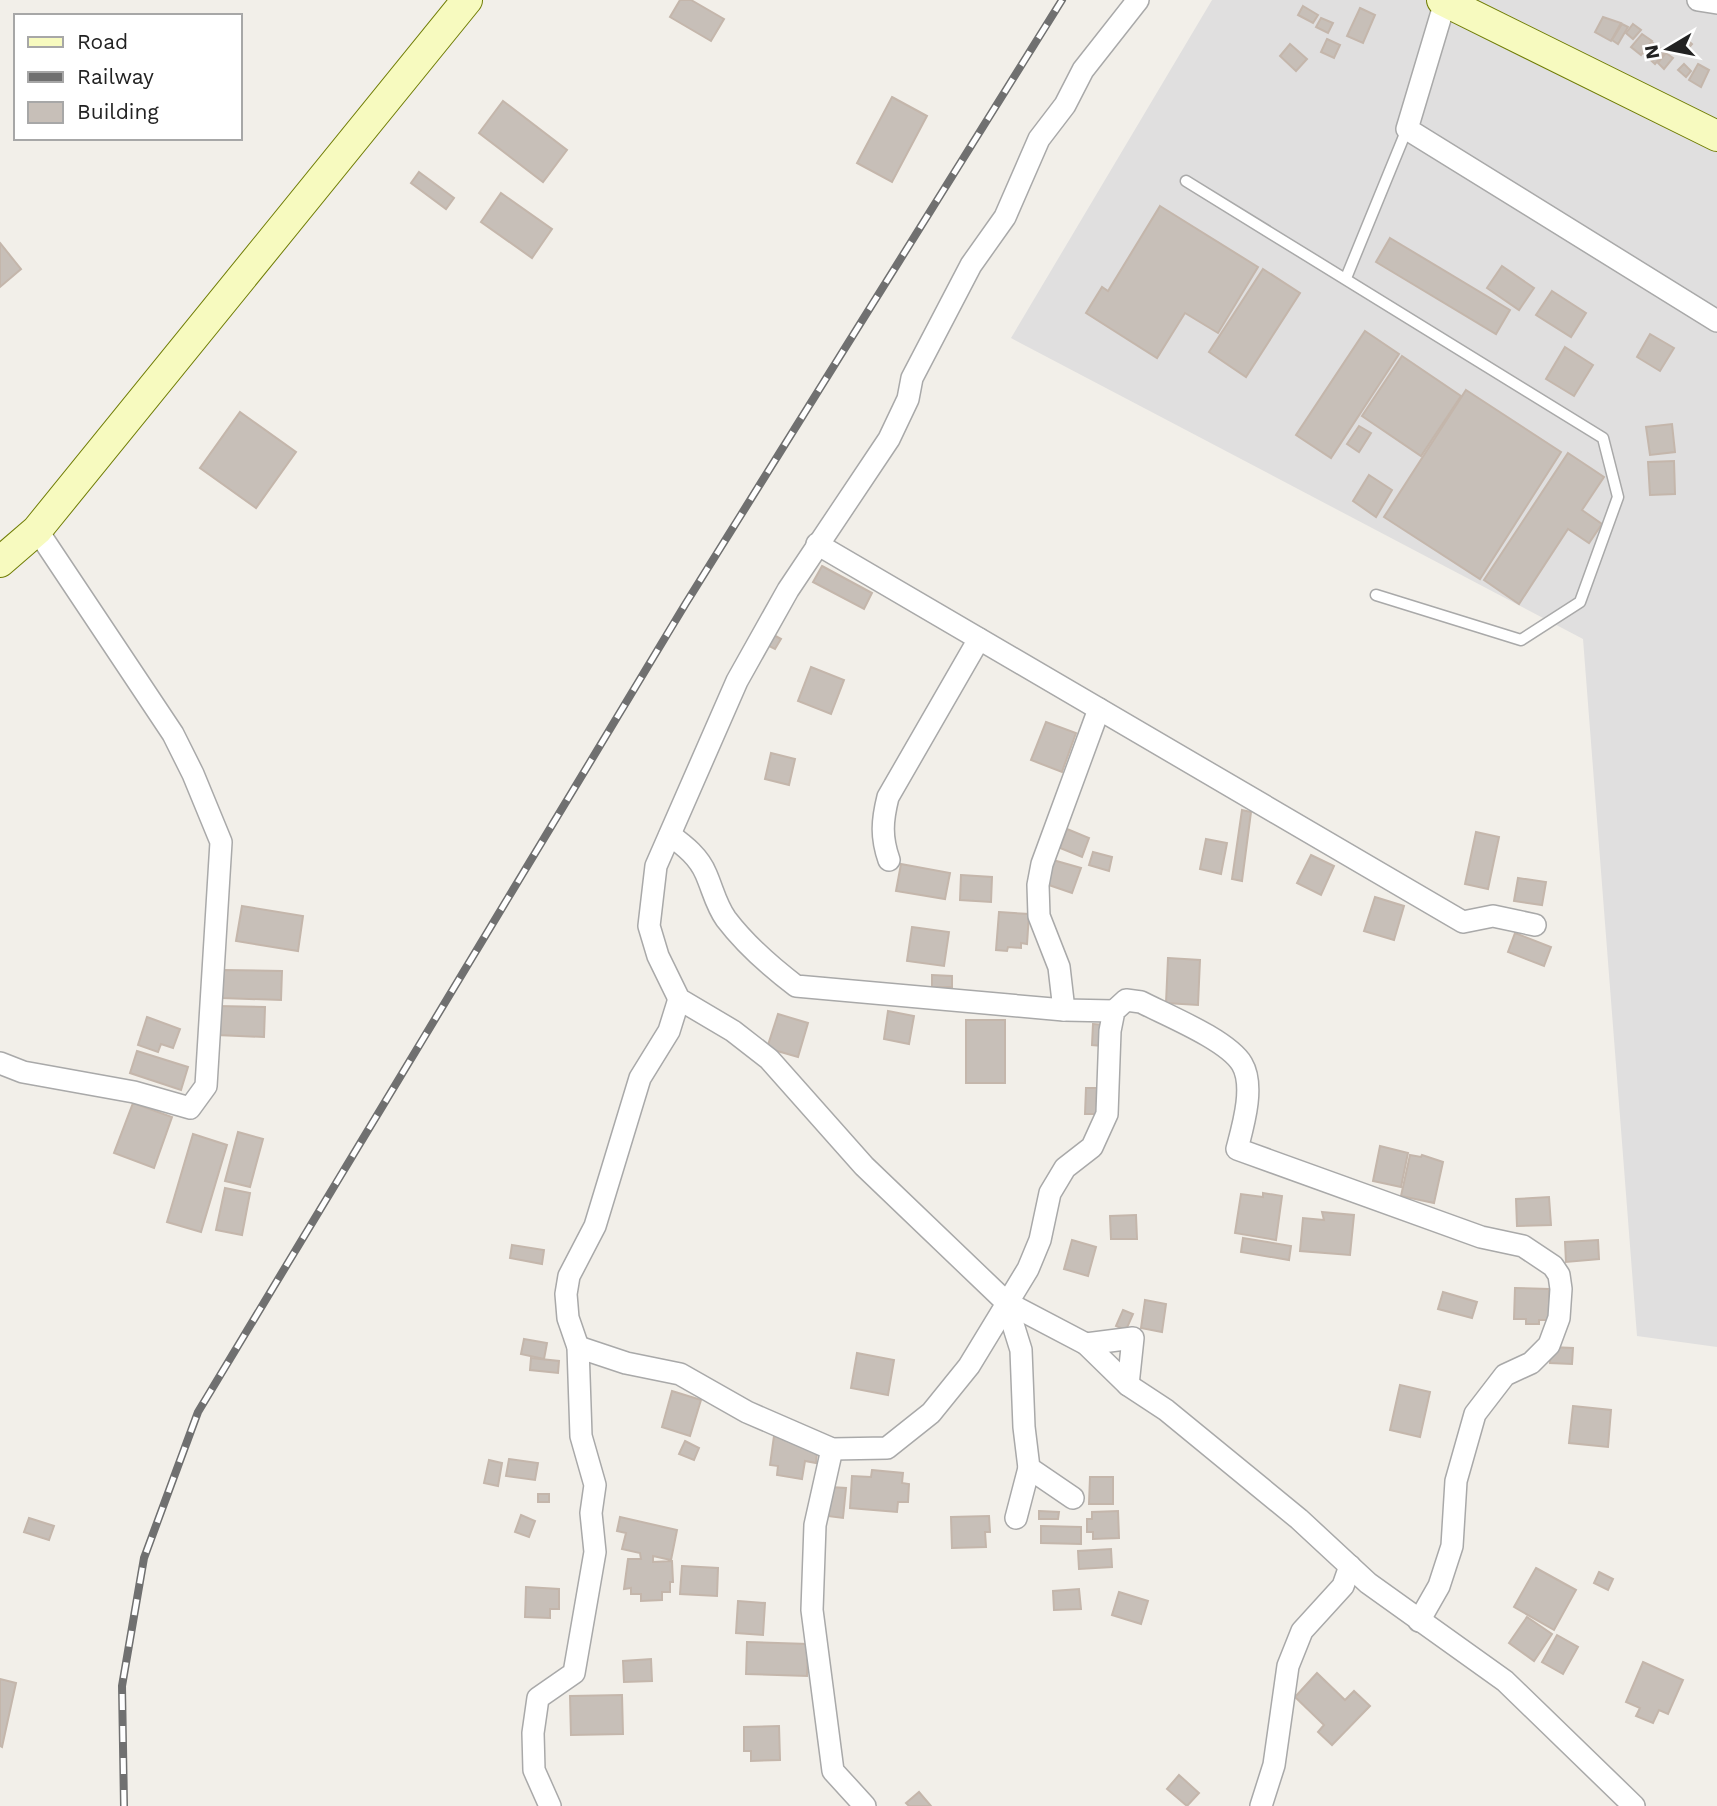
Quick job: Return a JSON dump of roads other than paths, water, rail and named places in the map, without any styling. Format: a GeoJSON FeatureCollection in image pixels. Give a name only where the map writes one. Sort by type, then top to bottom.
{"type":"FeatureCollection","features":[{"type":"Feature","properties":{"kind":"main road"},"geometry":{"type":"LineString","coordinates":[[0,562],[37,530],[467,0]]}},
{"type":"Feature","properties":{"kind":"main road"},"geometry":{"type":"LineString","coordinates":[[1443,1],[1717,136]]}},
{"type":"Feature","properties":{"kind":"street"},"geometry":{"type":"LineString","coordinates":[[1138,0],[1083,70],[1065,105],[1039,139],[1005,217],[971,265],[912,378],[908,399],[889,439],[817,544],[737,681],[656,866],[649,926],[659,956],[679,999],[733,1031],[769,1059],[864,1166],[1006,1302],[1086,1344],[1128,1385],[1176,1418],[1299,1519],[1350,1566],[1419,1621],[1505,1681],[1634,1806]]}},
{"type":"Feature","properties":{"kind":"street"},"geometry":{"type":"LineString","coordinates":[[1698,0],[1717,4]]}},
{"type":"Feature","properties":{"kind":"street"},"geometry":{"type":"LineString","coordinates":[[1443,1],[1407,129],[1717,321]]}},
{"type":"Feature","properties":{"kind":"street"},"geometry":{"type":"LineString","coordinates":[[0,1063],[23,1072],[134,1092],[190,1108],[206,1086],[221,842],[194,774],[173,734],[37,530]]}},
{"type":"Feature","properties":{"kind":"street"},"geometry":{"type":"LineString","coordinates":[[817,544],[1463,922],[1493,916],[1535,925]]}},
{"type":"Feature","properties":{"kind":"street"},"geometry":{"type":"LineString","coordinates":[[889,860],[883,841],[882,821],[888,797],[979,639]]}},
{"type":"Feature","properties":{"kind":"street"},"geometry":{"type":"LineString","coordinates":[[1064,1010],[1059,967],[1039,916],[1038,885],[1042,864],[1099,709]]}},
{"type":"Feature","properties":{"kind":"street"},"geometry":{"type":"LineString","coordinates":[[670,835],[692,852],[706,872],[713,897],[726,919],[772,968],[796,986],[1064,1010],[1114,1011]]}},
{"type":"Feature","properties":{"kind":"street"},"geometry":{"type":"LineString","coordinates":[[550,1806],[534,1770],[533,1733],[538,1698],[574,1673],[594,1552],[591,1513],[595,1485],[581,1436],[578,1348],[568,1318],[566,1294],[569,1276],[595,1226],[640,1078],[669,1031],[679,999]]}},
{"type":"Feature","properties":{"kind":"street"},"geometry":{"type":"LineString","coordinates":[[578,1348],[626,1363],[680,1374],[747,1412],[832,1449],[887,1448],[931,1413],[969,1366],[1028,1269],[1040,1240],[1050,1193],[1065,1168],[1092,1147],[1107,1114],[1110,1031],[1114,1011],[1126,1000],[1141,1002],[1223,1046],[1243,1064],[1248,1102],[1237,1149],[1481,1237],[1523,1246],[1552,1266],[1559,1275],[1559,1318],[1549,1345],[1531,1363],[1505,1376],[1475,1414],[1456,1481],[1451,1546],[1439,1586],[1419,1621]]}},
{"type":"Feature","properties":{"kind":"street"},"geometry":{"type":"LineString","coordinates":[[1006,1302],[1021,1350],[1024,1427],[1029,1468],[1016,1518]]}},
{"type":"Feature","properties":{"kind":"street"},"geometry":{"type":"LineString","coordinates":[[1086,1344],[1133,1338],[1128,1385]]}},
{"type":"Feature","properties":{"kind":"street"},"geometry":{"type":"LineString","coordinates":[[832,1449],[815,1525],[812,1610],[833,1771],[864,1806]]}},
{"type":"Feature","properties":{"kind":"street"},"geometry":{"type":"LineString","coordinates":[[1029,1468],[1073,1499]]}},
{"type":"Feature","properties":{"kind":"street"},"geometry":{"type":"LineString","coordinates":[[1261,1806],[1274,1765],[1288,1666],[1302,1631],[1343,1586],[1350,1566]]}},
{"type":"Feature","properties":{"kind":"lane"},"geometry":{"type":"LineString","coordinates":[[1346,278],[1407,129]]}},
{"type":"Feature","properties":{"kind":"lane"},"geometry":{"type":"LineString","coordinates":[[1186,181],[1603,438],[1618,497],[1580,602],[1521,640],[1376,595]]}},
{"type":"Feature","properties":{"kind":"railway"},"geometry":{"type":"LineString","coordinates":[[124,1806],[122,1686],[144,1558],[198,1412],[686,603],[1062,0]]}}]}
